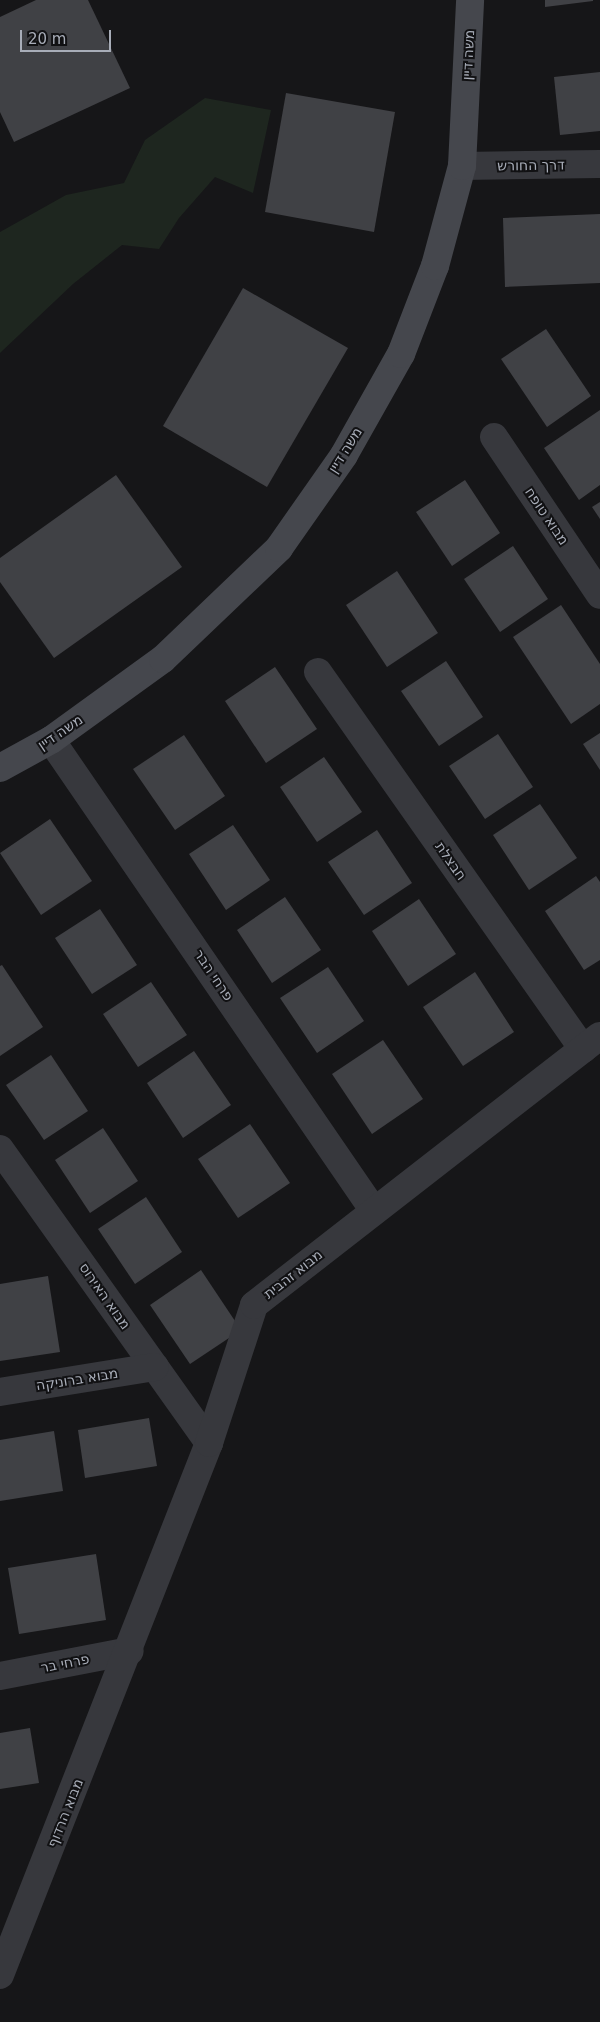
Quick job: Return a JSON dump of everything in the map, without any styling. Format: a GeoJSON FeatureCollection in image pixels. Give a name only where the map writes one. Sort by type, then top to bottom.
{"type":"FeatureCollection","features":[{"type":"Feature","properties":{"kind":"street","name":"משה דיין"},"geometry":{"type":"LineString","coordinates":[[0,768],[51,740],[162,659],[279,548],[344,455],[401,354],[435,266],[462,166],[470,0]]}},
{"type":"Feature","properties":{"kind":"street","name":"דרך החורש"},"geometry":{"type":"LineString","coordinates":[[462,166],[600,164]]}},
{"type":"Feature","properties":{"kind":"street","name":"מבוא טופח"},"geometry":{"type":"LineString","coordinates":[[494,437],[600,595]]}},
{"type":"Feature","properties":{"kind":"street","name":"חבצלת"},"geometry":{"type":"LineString","coordinates":[[318,672],[592,1043]]}},
{"type":"Feature","properties":{"kind":"street","name":"פרחי הבר"},"geometry":{"type":"LineString","coordinates":[[51,740],[374,1211]]}},
{"type":"Feature","properties":{"kind":"street","name":"מבוא זהבית"},"geometry":{"type":"LineString","coordinates":[[130,1651],[209,1443],[254,1305],[592,1043]]}},
{"type":"Feature","properties":{"kind":"street","name":"מבוא האירוס"},"geometry":{"type":"LineString","coordinates":[[0,1149],[209,1443]]}},
{"type":"Feature","properties":{"kind":"street","name":"מבוא ברוניקה"},"geometry":{"type":"LineString","coordinates":[[0,1392],[155,1367]]}},
{"type":"Feature","properties":{"kind":"street","name":"פרחי בר"},"geometry":{"type":"LineString","coordinates":[[0,1676],[130,1651]]}},
{"type":"Feature","properties":{"kind":"street","name":"מבוא הרדוף"},"geometry":{"type":"LineString","coordinates":[[0,1975],[5,1951],[130,1651]]}},
{"type":"Feature","properties":{"kind":"shaded area"},"geometry":{"type":"Polygon","coordinates":[[[205,98],[271,110],[253,193],[215,177],[179,218],[159,249],[122,245],[73,284],[0,353],[0,232],[66,195],[124,183],[145,140],[205,98]]]}},
{"type":"Feature","properties":{"kind":"building"},"geometry":{"type":"Polygon","coordinates":[[[36,0],[88,0],[130,88],[14,142],[0,112],[0,17],[36,0]]]}},
{"type":"Feature","properties":{"kind":"building"},"geometry":{"type":"Polygon","coordinates":[[[545,0],[593,0],[593,1],[545,7],[545,0]]]}},
{"type":"Feature","properties":{"kind":"building"},"geometry":{"type":"Polygon","coordinates":[[[600,72],[600,131],[560,135],[554,77],[600,72]]]}},
{"type":"Feature","properties":{"kind":"building"},"geometry":{"type":"Polygon","coordinates":[[[286,93],[395,112],[374,232],[265,212],[286,93]]]}},
{"type":"Feature","properties":{"kind":"building"},"geometry":{"type":"Polygon","coordinates":[[[600,214],[600,283],[505,287],[503,218],[600,214]]]}},
{"type":"Feature","properties":{"kind":"building"},"geometry":{"type":"Polygon","coordinates":[[[243,288],[348,348],[267,487],[163,426],[243,288]]]}},
{"type":"Feature","properties":{"kind":"building"},"geometry":{"type":"Polygon","coordinates":[[[546,329],[591,396],[547,427],[501,359],[546,329]]]}},
{"type":"Feature","properties":{"kind":"building"},"geometry":{"type":"Polygon","coordinates":[[[600,410],[600,485],[579,500],[544,448],[600,410]]]}},
{"type":"Feature","properties":{"kind":"building"},"geometry":{"type":"Polygon","coordinates":[[[116,475],[182,567],[54,658],[0,582],[0,558],[116,475]]]}},
{"type":"Feature","properties":{"kind":"building"},"geometry":{"type":"Polygon","coordinates":[[[465,480],[500,533],[452,566],[416,512],[465,480]]]}},
{"type":"Feature","properties":{"kind":"building"},"geometry":{"type":"Polygon","coordinates":[[[600,502],[600,519],[592,507],[600,502]]]}},
{"type":"Feature","properties":{"kind":"building"},"geometry":{"type":"Polygon","coordinates":[[[513,546],[548,599],[500,632],[464,579],[513,546]]]}},
{"type":"Feature","properties":{"kind":"building"},"geometry":{"type":"Polygon","coordinates":[[[397,571],[438,633],[387,667],[346,605],[397,571]]]}},
{"type":"Feature","properties":{"kind":"building"},"geometry":{"type":"Polygon","coordinates":[[[561,605],[600,664],[600,704],[571,724],[513,637],[561,605]]]}},
{"type":"Feature","properties":{"kind":"building"},"geometry":{"type":"Polygon","coordinates":[[[446,661],[483,717],[439,746],[401,691],[446,661]]]}},
{"type":"Feature","properties":{"kind":"building"},"geometry":{"type":"Polygon","coordinates":[[[275,667],[317,729],[266,763],[225,701],[275,667]]]}},
{"type":"Feature","properties":{"kind":"building"},"geometry":{"type":"Polygon","coordinates":[[[600,733],[600,770],[583,744],[600,733]]]}},
{"type":"Feature","properties":{"kind":"building"},"geometry":{"type":"Polygon","coordinates":[[[498,734],[533,787],[485,819],[449,766],[498,734]]]}},
{"type":"Feature","properties":{"kind":"building"},"geometry":{"type":"Polygon","coordinates":[[[184,735],[225,796],[175,830],[133,769],[184,735]]]}},
{"type":"Feature","properties":{"kind":"building"},"geometry":{"type":"Polygon","coordinates":[[[324,757],[362,812],[317,842],[280,787],[324,757]]]}},
{"type":"Feature","properties":{"kind":"building"},"geometry":{"type":"Polygon","coordinates":[[[540,804],[577,858],[529,890],[493,835],[540,804]]]}},
{"type":"Feature","properties":{"kind":"building"},"geometry":{"type":"Polygon","coordinates":[[[50,819],[92,881],[41,915],[0,853],[50,819]]]}},
{"type":"Feature","properties":{"kind":"building"},"geometry":{"type":"Polygon","coordinates":[[[233,825],[270,880],[226,910],[189,854],[233,825]]]}},
{"type":"Feature","properties":{"kind":"building"},"geometry":{"type":"Polygon","coordinates":[[[377,830],[412,883],[364,915],[328,862],[377,830]]]}},
{"type":"Feature","properties":{"kind":"building"},"geometry":{"type":"Polygon","coordinates":[[[596,876],[600,882],[600,960],[584,970],[545,911],[596,876]]]}},
{"type":"Feature","properties":{"kind":"building"},"geometry":{"type":"Polygon","coordinates":[[[285,897],[321,950],[272,983],[237,930],[285,897]]]}},
{"type":"Feature","properties":{"kind":"building"},"geometry":{"type":"Polygon","coordinates":[[[419,899],[456,954],[408,986],[372,931],[419,899]]]}},
{"type":"Feature","properties":{"kind":"building"},"geometry":{"type":"Polygon","coordinates":[[[100,909],[137,965],[92,994],[55,938],[100,909]]]}},
{"type":"Feature","properties":{"kind":"building"},"geometry":{"type":"Polygon","coordinates":[[[2,965],[43,1027],[0,1056],[0,966],[2,965]]]}},
{"type":"Feature","properties":{"kind":"building"},"geometry":{"type":"Polygon","coordinates":[[[328,967],[364,1021],[317,1053],[280,998],[328,967]]]}},
{"type":"Feature","properties":{"kind":"building"},"geometry":{"type":"Polygon","coordinates":[[[475,972],[514,1032],[463,1066],[423,1007],[475,972]]]}},
{"type":"Feature","properties":{"kind":"building"},"geometry":{"type":"Polygon","coordinates":[[[151,982],[187,1035],[138,1067],[103,1014],[151,982]]]}},
{"type":"Feature","properties":{"kind":"building"},"geometry":{"type":"Polygon","coordinates":[[[383,1040],[423,1099],[372,1134],[332,1074],[383,1040]]]}},
{"type":"Feature","properties":{"kind":"building"},"geometry":{"type":"Polygon","coordinates":[[[194,1051],[231,1105],[183,1138],[147,1083],[194,1051]]]}},
{"type":"Feature","properties":{"kind":"building"},"geometry":{"type":"Polygon","coordinates":[[[51,1055],[88,1111],[44,1140],[6,1085],[51,1055]]]}},
{"type":"Feature","properties":{"kind":"building"},"geometry":{"type":"Polygon","coordinates":[[[250,1124],[290,1183],[238,1218],[198,1159],[250,1124]]]}},
{"type":"Feature","properties":{"kind":"building"},"geometry":{"type":"Polygon","coordinates":[[[103,1128],[138,1181],[90,1213],[55,1160],[103,1128]]]}},
{"type":"Feature","properties":{"kind":"building"},"geometry":{"type":"Polygon","coordinates":[[[146,1197],[182,1252],[135,1284],[98,1229],[146,1197]]]}},
{"type":"Feature","properties":{"kind":"building"},"geometry":{"type":"Polygon","coordinates":[[[201,1270],[241,1330],[190,1364],[150,1305],[201,1270]]]}},
{"type":"Feature","properties":{"kind":"building"},"geometry":{"type":"Polygon","coordinates":[[[48,1276],[60,1352],[0,1361],[0,1284],[48,1276]]]}},
{"type":"Feature","properties":{"kind":"building"},"geometry":{"type":"Polygon","coordinates":[[[149,1418],[157,1466],[85,1478],[78,1430],[149,1418]]]}},
{"type":"Feature","properties":{"kind":"building"},"geometry":{"type":"Polygon","coordinates":[[[54,1431],[63,1491],[0,1501],[0,1440],[54,1431]]]}},
{"type":"Feature","properties":{"kind":"building"},"geometry":{"type":"Polygon","coordinates":[[[96,1554],[106,1620],[19,1634],[8,1568],[96,1554]]]}},
{"type":"Feature","properties":{"kind":"building"},"geometry":{"type":"Polygon","coordinates":[[[30,1728],[39,1783],[0,1789],[0,1733],[30,1728]]]}}]}
